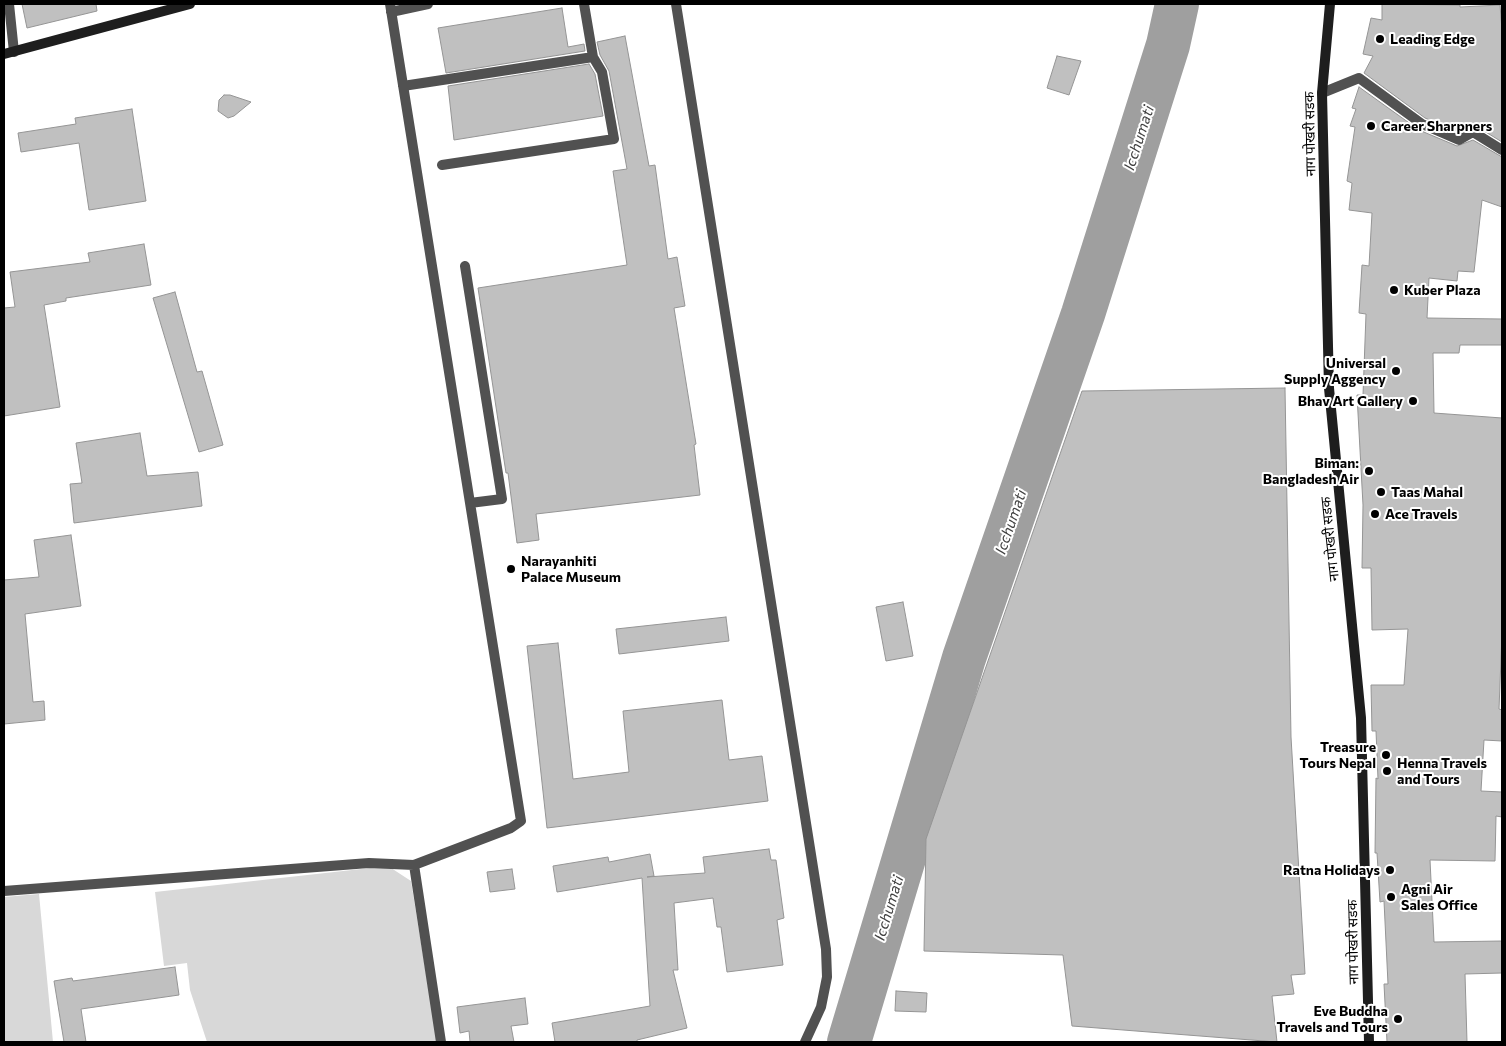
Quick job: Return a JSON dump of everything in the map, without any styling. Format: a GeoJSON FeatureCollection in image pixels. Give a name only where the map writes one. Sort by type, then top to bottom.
{"type":"FeatureCollection","features":[{"type":"Feature","properties":{"kind":"main road"},"geometry":{"type":"LineString","coordinates":[[9,53],[178,5],[190,4]]}},
{"type":"Feature","properties":{"kind":"main road","name":"नाग पोखरी सडक"},"geometry":{"type":"LineString","coordinates":[[1330,4],[1322,93],[1329,388],[1361,718],[1368,1042]]}},
{"type":"Feature","properties":{"kind":"street"},"geometry":{"type":"LineString","coordinates":[[9,4],[9,53]]}},
{"type":"Feature","properties":{"kind":"street"},"geometry":{"type":"LineString","coordinates":[[4,891],[369,863],[414,865],[511,828],[521,821],[390,8],[428,4]]}},
{"type":"Feature","properties":{"kind":"street"},"geometry":{"type":"LineString","coordinates":[[442,165],[614,139],[602,72],[593,57],[584,4]]}},
{"type":"Feature","properties":{"kind":"street"},"geometry":{"type":"LineString","coordinates":[[676,4],[826,949],[827,977],[821,1007],[805,1042]]}},
{"type":"Feature","properties":{"kind":"street"},"geometry":{"type":"LineString","coordinates":[[403,86],[593,57]]}},
{"type":"Feature","properties":{"kind":"street"},"geometry":{"type":"LineString","coordinates":[[1322,93],[1359,78],[1422,124],[1459,140],[1473,132],[1502,150]]}},
{"type":"Feature","properties":{"kind":"street"},"geometry":{"type":"LineString","coordinates":[[465,266],[502,499],[470,503]]}},
{"type":"Feature","properties":{"kind":"street"},"geometry":{"type":"LineString","coordinates":[[414,865],[441,1042]]}},
{"type":"Feature","properties":{"kind":"shaded area"},"geometry":{"type":"Polygon","coordinates":[[[388,866],[411,881],[437,1042],[207,1042],[190,990],[187,963],[164,966],[155,892],[388,866]]]}},
{"type":"Feature","properties":{"kind":"shaded area"},"geometry":{"type":"Polygon","coordinates":[[[39,894],[53,1042],[4,1042],[4,897],[39,894]]]}},
{"type":"Feature","properties":{"kind":"building"},"geometry":{"type":"Polygon","coordinates":[[[22,4],[96,4],[97,11],[27,28],[22,4]]]}},
{"type":"Feature","properties":{"kind":"building"},"geometry":{"type":"Polygon","coordinates":[[[1382,4],[1460,5],[1460,7],[1500,5],[1502,30],[1502,142],[1476,126],[1470,126],[1459,132],[1425,118],[1364,73],[1373,56],[1363,54],[1371,18],[1382,20],[1382,4]]]}},
{"type":"Feature","properties":{"kind":"building"},"geometry":{"type":"Polygon","coordinates":[[[562,8],[568,47],[584,44],[585,51],[446,73],[438,28],[562,8]]]}},
{"type":"Feature","properties":{"kind":"building"},"geometry":{"type":"Polygon","coordinates":[[[625,36],[649,166],[655,165],[668,259],[677,257],[685,306],[674,308],[696,444],[694,445],[700,495],[536,514],[539,540],[517,543],[508,473],[506,473],[478,288],[627,265],[613,171],[627,169],[609,71],[600,55],[597,42],[625,36]]]}},
{"type":"Feature","properties":{"kind":"building"},"geometry":{"type":"Polygon","coordinates":[[[1057,56],[1081,61],[1069,95],[1047,88],[1057,56]]]}},
{"type":"Feature","properties":{"kind":"building"},"geometry":{"type":"Polygon","coordinates":[[[589,64],[595,74],[603,116],[454,140],[448,86],[589,64]]]}},
{"type":"Feature","properties":{"kind":"building"},"geometry":{"type":"Polygon","coordinates":[[[1359,87],[1419,130],[1457,146],[1473,140],[1502,157],[1502,207],[1482,200],[1474,272],[1458,271],[1457,281],[1429,278],[1427,318],[1502,319],[1502,345],[1460,345],[1459,353],[1433,353],[1434,413],[1502,418],[1502,634],[1499,709],[1502,710],[1502,741],[1484,740],[1481,791],[1502,792],[1502,817],[1496,816],[1495,861],[1430,860],[1434,942],[1502,941],[1502,973],[1465,974],[1467,1042],[1387,1042],[1384,984],[1388,984],[1384,901],[1380,902],[1377,853],[1375,853],[1376,778],[1378,779],[1376,731],[1372,731],[1371,685],[1404,685],[1408,629],[1372,630],[1371,568],[1362,568],[1363,505],[1357,395],[1363,395],[1366,314],[1359,313],[1362,265],[1369,266],[1372,213],[1349,210],[1352,183],[1347,181],[1355,127],[1350,126],[1356,109],[1352,108],[1359,87]]]}},
{"type":"Feature","properties":{"kind":"building"},"geometry":{"type":"Polygon","coordinates":[[[224,95],[230,95],[251,102],[234,116],[228,118],[218,111],[219,100],[224,95]]]}},
{"type":"Feature","properties":{"kind":"building"},"geometry":{"type":"Polygon","coordinates":[[[132,109],[146,201],[89,210],[79,143],[21,152],[18,133],[76,124],[75,118],[132,109]]]}},
{"type":"Feature","properties":{"kind":"building"},"geometry":{"type":"Polygon","coordinates":[[[144,244],[151,285],[66,298],[66,301],[44,305],[60,407],[4,416],[4,308],[15,307],[10,272],[90,262],[88,253],[144,244]]]}},
{"type":"Feature","properties":{"kind":"building"},"geometry":{"type":"Polygon","coordinates":[[[175,292],[197,372],[202,371],[223,445],[199,452],[153,298],[175,292]]]}},
{"type":"Feature","properties":{"kind":"building"},"geometry":{"type":"Polygon","coordinates":[[[1285,388],[1291,737],[1305,974],[1291,975],[1294,994],[1272,996],[1277,1042],[1072,1026],[1063,955],[924,951],[926,839],[1082,391],[1285,388]]]}},
{"type":"Feature","properties":{"kind":"building"},"geometry":{"type":"Polygon","coordinates":[[[140,433],[147,476],[198,472],[202,506],[74,523],[70,484],[82,483],[76,443],[140,433]]]}},
{"type":"Feature","properties":{"kind":"building"},"geometry":{"type":"Polygon","coordinates":[[[71,535],[81,606],[25,614],[33,702],[44,701],[45,720],[4,724],[4,580],[39,577],[34,540],[71,535]]]}},
{"type":"Feature","properties":{"kind":"building"},"geometry":{"type":"Polygon","coordinates":[[[903,602],[913,656],[886,661],[876,607],[903,602]]]}},
{"type":"Feature","properties":{"kind":"building"},"geometry":{"type":"Polygon","coordinates":[[[726,617],[729,641],[619,654],[616,629],[726,617]]]}},
{"type":"Feature","properties":{"kind":"building"},"geometry":{"type":"Polygon","coordinates":[[[558,643],[573,779],[629,772],[623,711],[722,700],[729,760],[762,756],[768,801],[547,828],[527,646],[558,643]]]}},
{"type":"Feature","properties":{"kind":"building"},"geometry":{"type":"Polygon","coordinates":[[[769,849],[771,860],[776,860],[784,918],[777,920],[783,965],[727,972],[721,927],[717,927],[713,898],[674,903],[678,970],[673,970],[687,1028],[637,1040],[637,1042],[555,1042],[552,1023],[650,1006],[642,878],[557,892],[553,866],[608,857],[609,862],[650,854],[654,876],[647,877],[705,873],[703,857],[769,849]]]}},
{"type":"Feature","properties":{"kind":"building"},"geometry":{"type":"Polygon","coordinates":[[[512,869],[515,889],[490,892],[487,872],[512,869]]]}},
{"type":"Feature","properties":{"kind":"building"},"geometry":{"type":"Polygon","coordinates":[[[175,967],[179,995],[81,1009],[86,1042],[64,1042],[54,981],[72,978],[73,981],[175,967]]]}},
{"type":"Feature","properties":{"kind":"building"},"geometry":{"type":"Polygon","coordinates":[[[896,991],[927,993],[926,1012],[895,1011],[896,991]]]}},
{"type":"Feature","properties":{"kind":"building"},"geometry":{"type":"Polygon","coordinates":[[[525,998],[528,1024],[511,1026],[514,1042],[470,1042],[469,1031],[460,1033],[457,1007],[525,998]]]}},
{"type":"Feature","properties":{"kind":"waterway","name":"Icchumati"},"geometry":{"type":"LineString","coordinates":[[849,1042],[964,658],[1083,314],[1168,45],[1177,4]]}},
{"type":"Feature","properties":{"kind":"place","name":"Leading Edge"},"geometry":{"type":"Point","coordinates":[1380,39]}},
{"type":"Feature","properties":{"kind":"place","name":"Career Sharpners"},"geometry":{"type":"Point","coordinates":[1371,126]}},
{"type":"Feature","properties":{"kind":"place","name":"Kuber Plaza"},"geometry":{"type":"Point","coordinates":[1394,290]}},
{"type":"Feature","properties":{"kind":"place","name":"Universal Supply Aggency"},"geometry":{"type":"Point","coordinates":[1396,371]}},
{"type":"Feature","properties":{"kind":"place","name":"Bhav Art Gallery"},"geometry":{"type":"Point","coordinates":[1413,401]}},
{"type":"Feature","properties":{"kind":"place","name":"Biman: Bangladesh Air"},"geometry":{"type":"Point","coordinates":[1369,471]}},
{"type":"Feature","properties":{"kind":"place","name":"Taas Mahal"},"geometry":{"type":"Point","coordinates":[1381,492]}},
{"type":"Feature","properties":{"kind":"place","name":"Ace Travels"},"geometry":{"type":"Point","coordinates":[1375,514]}},
{"type":"Feature","properties":{"kind":"place","name":"Narayanhiti Palace Museum"},"geometry":{"type":"Point","coordinates":[511,569]}},
{"type":"Feature","properties":{"kind":"place","name":"Treasure Tours Nepal"},"geometry":{"type":"Point","coordinates":[1386,755]}},
{"type":"Feature","properties":{"kind":"place","name":"Henna Travels and Tours"},"geometry":{"type":"Point","coordinates":[1387,771]}},
{"type":"Feature","properties":{"kind":"place","name":"Ratna Holidays"},"geometry":{"type":"Point","coordinates":[1390,870]}},
{"type":"Feature","properties":{"kind":"place","name":"Agni Air Sales Office"},"geometry":{"type":"Point","coordinates":[1391,897]}},
{"type":"Feature","properties":{"kind":"place","name":"Eve Buddha Travels and Tours"},"geometry":{"type":"Point","coordinates":[1398,1019]}}]}
